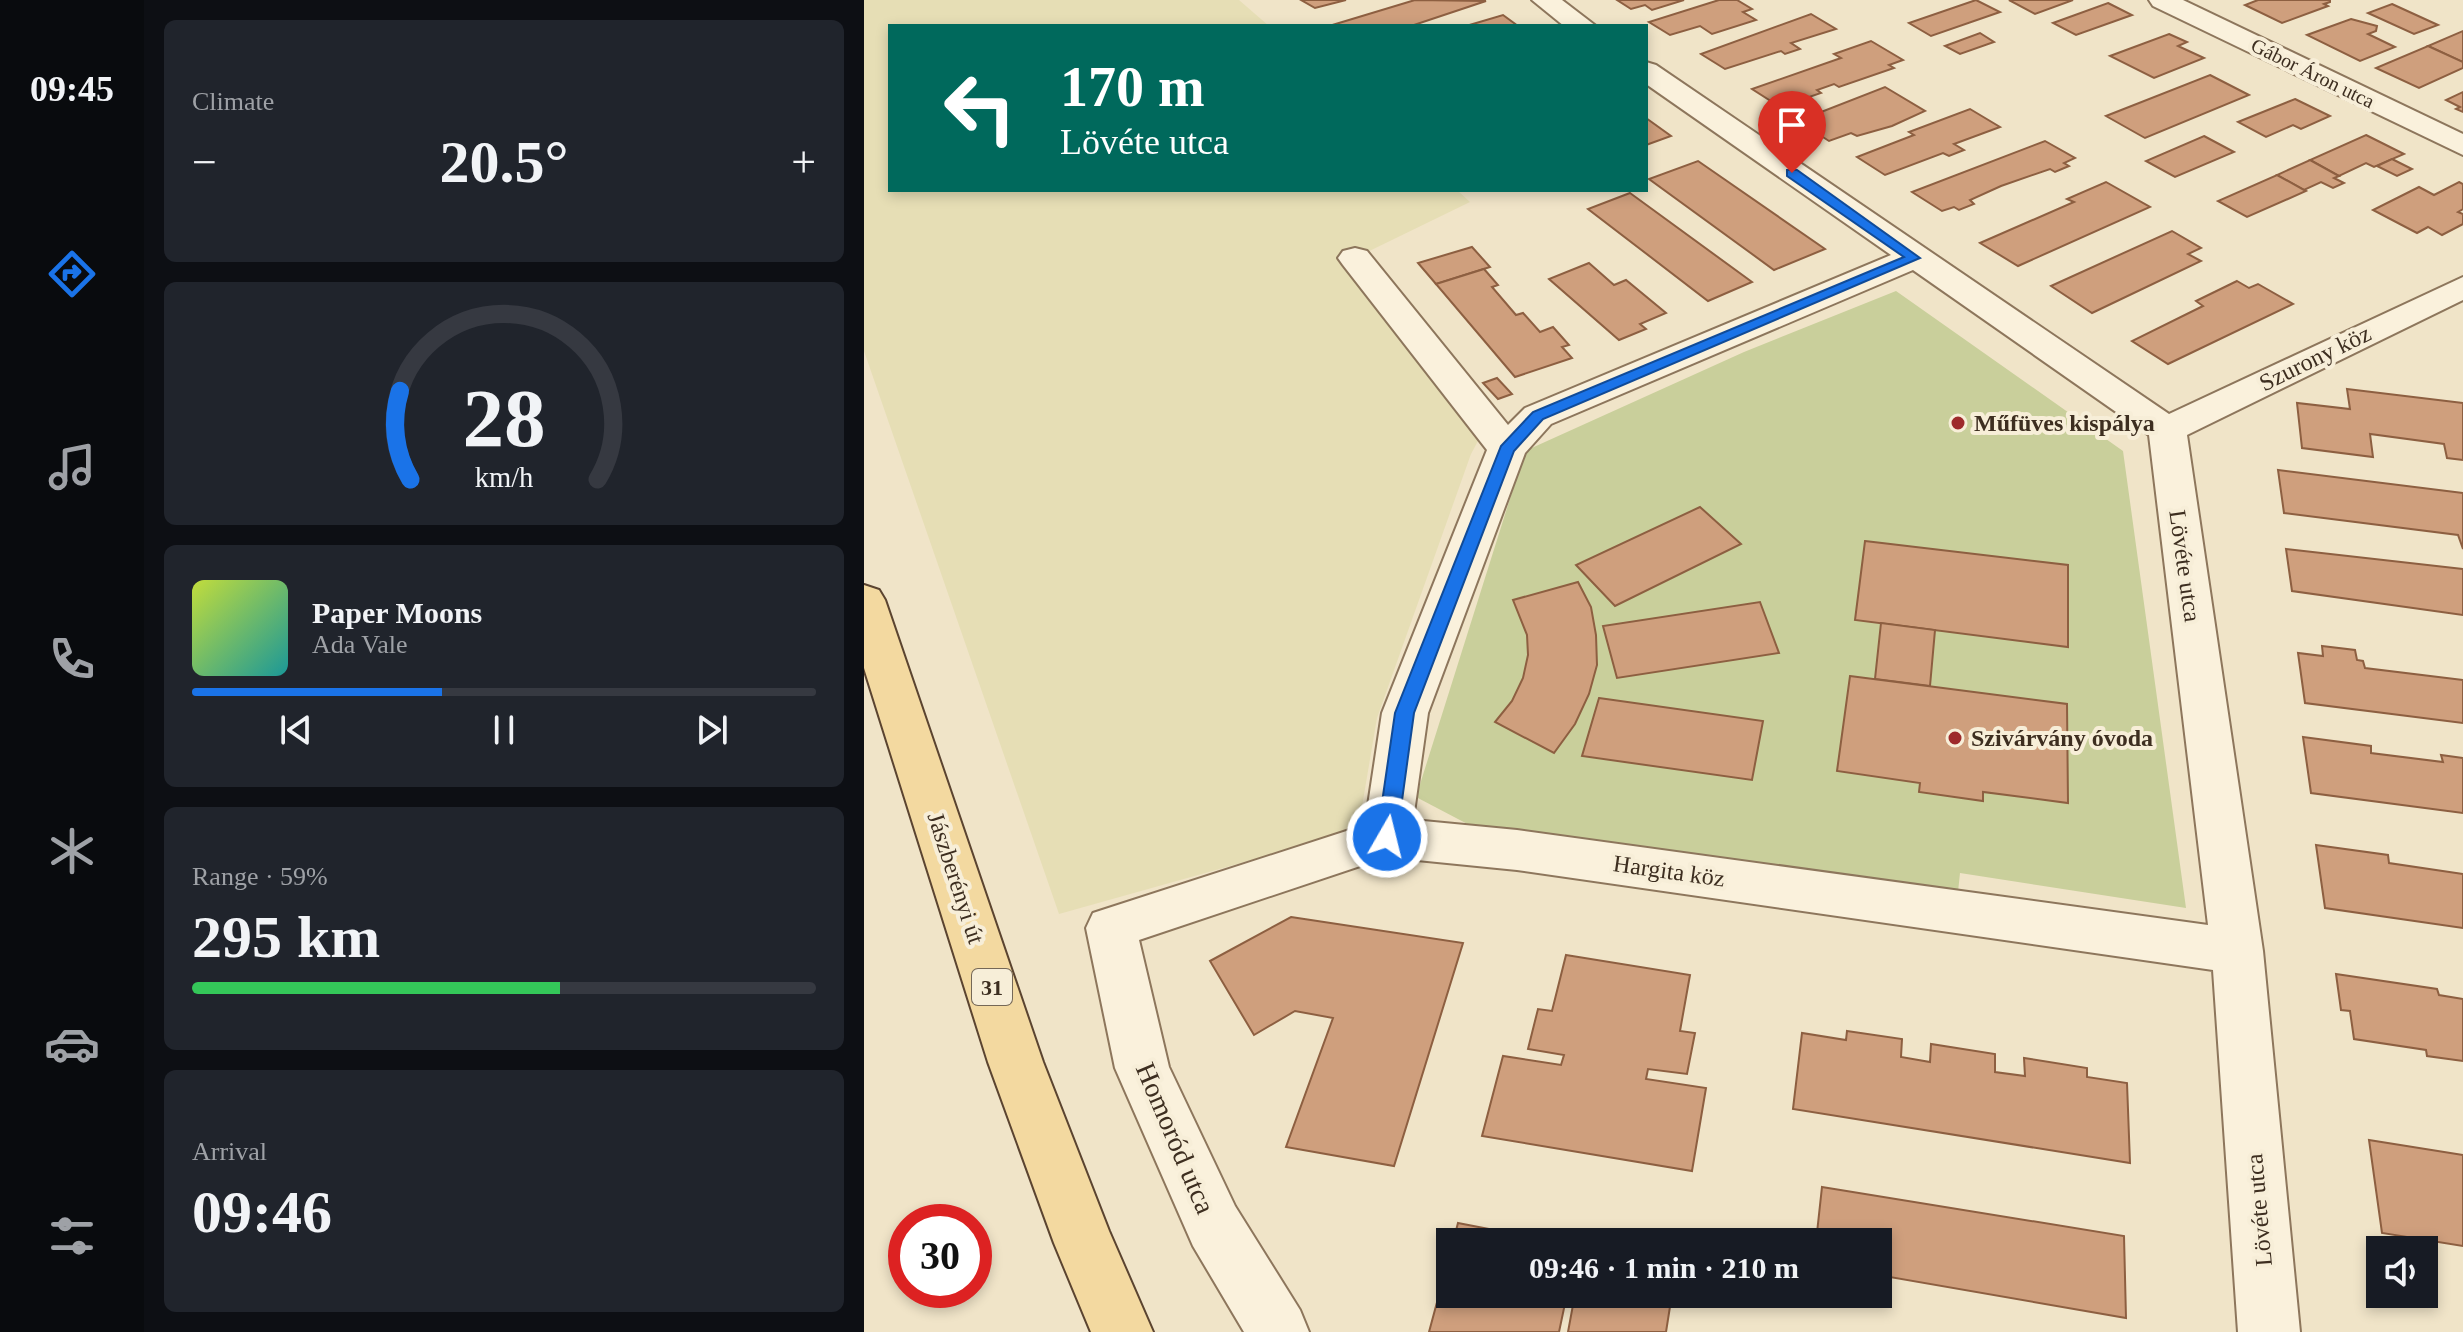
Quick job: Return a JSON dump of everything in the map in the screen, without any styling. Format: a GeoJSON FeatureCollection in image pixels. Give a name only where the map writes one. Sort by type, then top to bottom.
{"type":"FeatureCollection","features":[{"type":"Feature","properties":{"kind":"main road","name":"Jászberényi út"},"geometry":{"type":"LineString","coordinates":[[864,600],[1067,1205],[1122,1332]]}},
{"type":"Feature","properties":{"kind":"street"},"geometry":{"type":"LineString","coordinates":[[1545,0],[1579,24]]}},
{"type":"Feature","properties":{"kind":"street","name":"Gábor Áron utca"},"geometry":{"type":"LineString","coordinates":[[2162,0],[2463,146]]}},
{"type":"Feature","properties":{"kind":"street"},"geometry":{"type":"LineString","coordinates":[[1648,72],[2167,430]]}},
{"type":"Feature","properties":{"kind":"street"},"geometry":{"type":"LineString","coordinates":[[1355,258],[1507,449]]}},
{"type":"Feature","properties":{"kind":"street"},"geometry":{"type":"LineString","coordinates":[[1387,837],[1405,713],[1507,449],[1538,416],[1914,258]]}},
{"type":"Feature","properties":{"kind":"street","name":"Szurony köz"},"geometry":{"type":"LineString","coordinates":[[2167,430],[2463,287]]}},
{"type":"Feature","properties":{"kind":"street","name":"Lövéte utca"},"geometry":{"type":"LineString","coordinates":[[2167,430],[2237,951],[2269,1332]]}},
{"type":"Feature","properties":{"kind":"street","name":"Hargita köz"},"geometry":{"type":"LineString","coordinates":[[1111,928],[1387,837],[1517,850],[2237,951]]}},
{"type":"Feature","properties":{"kind":"street","name":"Homoród utca"},"geometry":{"type":"LineString","coordinates":[[1111,928],[1142,1068],[1214,1226],[1278,1332]]}},
{"type":"Feature","properties":{"kind":"shaded area"},"geometry":{"type":"Polygon","coordinates":[[[864,0],[1239,0],[1267,24],[888,24],[888,192],[1459,192],[1470,202],[1355,258],[1486,426],[1471,454],[1377,718],[1358,830],[1059,914],[864,351],[864,0]]]}},
{"type":"Feature","properties":{"kind":"green space"},"geometry":{"type":"Polygon","coordinates":[[[1896,291],[2123,451],[2186,908],[1960,873],[1956,911],[1517,850],[1416,797],[1525,451],[1744,352],[1896,291]]]}},
{"type":"Feature","properties":{"kind":"building"},"geometry":{"type":"Polygon","coordinates":[[[1301,0],[1346,0],[1315,8],[1301,0]]]}},
{"type":"Feature","properties":{"kind":"building"},"geometry":{"type":"Polygon","coordinates":[[[1415,0],[1486,1],[1417,24],[1336,24],[1415,0]]]}},
{"type":"Feature","properties":{"kind":"building"},"geometry":{"type":"Polygon","coordinates":[[[1617,0],[1684,0],[1652,10],[1645,5],[1631,9],[1617,0]]]}},
{"type":"Feature","properties":{"kind":"building"},"geometry":{"type":"Polygon","coordinates":[[[1719,0],[1737,0],[1752,9],[1743,12],[1756,20],[1712,34],[1700,26],[1670,35],[1649,22],[1719,0]]]}},
{"type":"Feature","properties":{"kind":"building"},"geometry":{"type":"Polygon","coordinates":[[[1976,0],[2000,12],[1931,36],[1909,23],[1976,0]]]}},
{"type":"Feature","properties":{"kind":"building"},"geometry":{"type":"Polygon","coordinates":[[[2009,0],[2073,0],[2035,14],[2009,0]]]}},
{"type":"Feature","properties":{"kind":"building"},"geometry":{"type":"Polygon","coordinates":[[[2258,0],[2330,2],[2324,4],[2328,6],[2282,23],[2245,5],[2258,0]]]}},
{"type":"Feature","properties":{"kind":"building"},"geometry":{"type":"Polygon","coordinates":[[[2108,3],[2132,15],[2076,35],[2053,23],[2108,3]]]}},
{"type":"Feature","properties":{"kind":"building"},"geometry":{"type":"Polygon","coordinates":[[[2392,4],[2438,25],[2414,34],[2368,13],[2392,4]]]}},
{"type":"Feature","properties":{"kind":"building"},"geometry":{"type":"Polygon","coordinates":[[[1811,14],[1836,29],[1791,43],[1800,49],[1785,54],[1781,51],[1725,69],[1701,54],[1811,14]]]}},
{"type":"Feature","properties":{"kind":"building"},"geometry":{"type":"Polygon","coordinates":[[[1503,15],[1515,24],[1473,24],[1503,15]]]}},
{"type":"Feature","properties":{"kind":"building"},"geometry":{"type":"Polygon","coordinates":[[[2351,19],[2377,26],[2376,31],[2368,34],[2395,47],[2360,61],[2307,35],[2351,19]]]}},
{"type":"Feature","properties":{"kind":"building"},"geometry":{"type":"Polygon","coordinates":[[[2463,31],[2463,62],[2428,46],[2463,31]]]}},
{"type":"Feature","properties":{"kind":"building"},"geometry":{"type":"Polygon","coordinates":[[[1980,33],[1994,42],[1960,54],[1945,46],[1980,33]]]}},
{"type":"Feature","properties":{"kind":"building"},"geometry":{"type":"Polygon","coordinates":[[[2169,34],[2187,42],[2178,46],[2204,58],[2154,78],[2110,56],[2169,34]]]}},
{"type":"Feature","properties":{"kind":"building"},"geometry":{"type":"Polygon","coordinates":[[[1871,41],[1903,60],[1889,65],[1894,68],[1839,87],[1834,84],[1817,90],[1821,93],[1780,107],[1752,89],[1841,58],[1834,54],[1871,41]]]}},
{"type":"Feature","properties":{"kind":"building"},"geometry":{"type":"Polygon","coordinates":[[[2428,46],[2463,62],[2463,68],[2419,88],[2376,68],[2428,46]]]}},
{"type":"Feature","properties":{"kind":"building"},"geometry":{"type":"Polygon","coordinates":[[[2210,75],[2249,95],[2145,138],[2106,116],[2210,75]]]}},
{"type":"Feature","properties":{"kind":"building"},"geometry":{"type":"Polygon","coordinates":[[[1885,87],[1925,111],[1892,126],[1857,136],[1851,133],[1829,141],[1798,121],[1885,87]]]}},
{"type":"Feature","properties":{"kind":"building"},"geometry":{"type":"Polygon","coordinates":[[[2463,92],[2463,112],[2446,100],[2463,92]]]}},
{"type":"Feature","properties":{"kind":"building"},"geometry":{"type":"Polygon","coordinates":[[[2295,99],[2330,116],[2301,129],[2293,125],[2266,137],[2238,122],[2295,99]]]}},
{"type":"Feature","properties":{"kind":"building"},"geometry":{"type":"Polygon","coordinates":[[[1970,109],[2000,127],[1954,144],[1964,150],[1949,156],[1943,153],[1885,175],[1857,157],[1914,135],[1909,132],[1970,109]]]}},
{"type":"Feature","properties":{"kind":"building"},"geometry":{"type":"Polygon","coordinates":[[[1648,119],[1671,136],[1648,144],[1648,119]]]}},
{"type":"Feature","properties":{"kind":"building"},"geometry":{"type":"Polygon","coordinates":[[[2366,135],[2404,154],[2374,167],[2366,163],[2339,176],[2310,160],[2366,135]]]}},
{"type":"Feature","properties":{"kind":"building"},"geometry":{"type":"Polygon","coordinates":[[[2204,136],[2234,152],[2175,177],[2146,161],[2204,136]]]}},
{"type":"Feature","properties":{"kind":"building"},"geometry":{"type":"Polygon","coordinates":[[[2045,141],[2075,158],[2064,163],[2069,166],[2055,172],[2050,169],[2001,186],[1970,200],[1974,204],[1959,210],[1954,207],[1942,211],[1912,192],[2045,141]]]}},
{"type":"Feature","properties":{"kind":"building"},"geometry":{"type":"Polygon","coordinates":[[[2392,159],[2412,169],[2397,176],[2377,166],[2392,159]]]}},
{"type":"Feature","properties":{"kind":"building"},"geometry":{"type":"Polygon","coordinates":[[[2310,160],[2339,176],[2334,178],[2344,183],[2333,188],[2321,182],[2304,190],[2277,175],[2310,160]]]}},
{"type":"Feature","properties":{"kind":"building"},"geometry":{"type":"Polygon","coordinates":[[[1698,161],[1825,249],[1774,270],[1649,179],[1698,161]]]}},
{"type":"Feature","properties":{"kind":"building"},"geometry":{"type":"Polygon","coordinates":[[[2277,175],[2306,191],[2247,217],[2218,201],[2277,175]]]}},
{"type":"Feature","properties":{"kind":"building"},"geometry":{"type":"Polygon","coordinates":[[[2106,182],[2150,207],[2018,266],[1980,243],[2074,202],[2067,199],[2106,182]]]}},
{"type":"Feature","properties":{"kind":"building"},"geometry":{"type":"Polygon","coordinates":[[[2459,182],[2463,184],[2463,209],[2458,212],[2463,214],[2463,224],[2442,235],[2428,227],[2417,233],[2373,210],[2419,187],[2434,195],[2459,182]]]}},
{"type":"Feature","properties":{"kind":"building"},"geometry":{"type":"Polygon","coordinates":[[[1630,193],[1752,282],[1708,301],[1588,209],[1630,193]]]}},
{"type":"Feature","properties":{"kind":"building"},"geometry":{"type":"Polygon","coordinates":[[[2172,231],[2201,248],[2188,254],[2201,261],[2092,313],[2051,286],[2172,231]]]}},
{"type":"Feature","properties":{"kind":"building"},"geometry":{"type":"Polygon","coordinates":[[[1472,247],[1490,267],[1436,284],[1418,263],[1472,247]]]}},
{"type":"Feature","properties":{"kind":"building"},"geometry":{"type":"Polygon","coordinates":[[[1589,263],[1614,285],[1626,280],[1666,313],[1640,324],[1646,329],[1619,340],[1549,279],[1589,263]]]}},
{"type":"Feature","properties":{"kind":"building"},"geometry":{"type":"Polygon","coordinates":[[[1484,269],[1498,285],[1492,287],[1516,315],[1523,313],[1540,332],[1553,327],[1569,345],[1562,347],[1572,358],[1515,377],[1436,284],[1484,269]]]}},
{"type":"Feature","properties":{"kind":"building"},"geometry":{"type":"Polygon","coordinates":[[[2237,281],[2249,288],[2258,284],[2293,304],[2168,364],[2132,341],[2203,306],[2196,301],[2237,281]]]}},
{"type":"Feature","properties":{"kind":"building"},"geometry":{"type":"Polygon","coordinates":[[[1497,378],[1512,394],[1498,399],[1483,383],[1497,378]]]}},
{"type":"Feature","properties":{"kind":"building"},"geometry":{"type":"Polygon","coordinates":[[[2347,389],[2463,403],[2463,460],[2447,458],[2444,444],[2370,434],[2373,457],[2302,448],[2297,403],[2350,409],[2347,389]]]}},
{"type":"Feature","properties":{"kind":"building"},"geometry":{"type":"Polygon","coordinates":[[[2278,470],[2463,493],[2463,549],[2458,535],[2284,513],[2278,470]]]}},
{"type":"Feature","properties":{"kind":"building"},"geometry":{"type":"Polygon","coordinates":[[[1700,507],[1741,544],[1615,606],[1576,565],[1700,507]]]}},
{"type":"Feature","properties":{"kind":"building"},"geometry":{"type":"Polygon","coordinates":[[[1865,541],[2068,565],[2068,647],[1855,620],[1865,541]]]}},
{"type":"Feature","properties":{"kind":"building"},"geometry":{"type":"Polygon","coordinates":[[[2286,549],[2463,569],[2463,615],[2292,591],[2286,549]]]}},
{"type":"Feature","properties":{"kind":"building"},"geometry":{"type":"Polygon","coordinates":[[[1578,582],[1591,607],[1597,665],[1589,694],[1575,724],[1554,753],[1495,722],[1512,701],[1523,678],[1528,655],[1527,635],[1513,600],[1578,582]]]}},
{"type":"Feature","properties":{"kind":"building"},"geometry":{"type":"Polygon","coordinates":[[[1760,602],[1779,653],[1617,678],[1603,626],[1760,602]]]}},
{"type":"Feature","properties":{"kind":"building"},"geometry":{"type":"Polygon","coordinates":[[[1881,623],[1935,630],[1930,686],[1875,679],[1881,623]]]}},
{"type":"Feature","properties":{"kind":"building"},"geometry":{"type":"Polygon","coordinates":[[[2322,646],[2355,650],[2357,660],[2363,661],[2365,668],[2463,680],[2463,723],[2305,703],[2298,653],[2323,656],[2322,646]]]}},
{"type":"Feature","properties":{"kind":"building","name":"Szivárvány óvoda"},"geometry":{"type":"Polygon","coordinates":[[[1850,676],[2067,704],[2068,803],[1983,792],[1983,801],[1919,792],[1920,783],[1837,771],[1850,676]]]}},
{"type":"Feature","properties":{"kind":"building"},"geometry":{"type":"Polygon","coordinates":[[[1599,698],[1763,721],[1752,780],[1582,756],[1599,698]]]}},
{"type":"Feature","properties":{"kind":"building"},"geometry":{"type":"Polygon","coordinates":[[[2303,737],[2371,746],[2371,753],[2443,762],[2441,755],[2463,758],[2463,813],[2311,793],[2303,737]]]}},
{"type":"Feature","properties":{"kind":"building"},"geometry":{"type":"Polygon","coordinates":[[[2316,845],[2388,855],[2389,863],[2463,874],[2463,928],[2325,908],[2316,845]]]}},
{"type":"Feature","properties":{"kind":"building"},"geometry":{"type":"Polygon","coordinates":[[[1291,917],[1463,943],[1394,1166],[1286,1147],[1333,1018],[1295,1011],[1254,1035],[1210,961],[1291,917]]]}},
{"type":"Feature","properties":{"kind":"building"},"geometry":{"type":"Polygon","coordinates":[[[1566,955],[1690,975],[1680,1031],[1695,1033],[1687,1074],[1648,1069],[1646,1079],[1706,1088],[1692,1171],[1482,1136],[1503,1056],[1561,1065],[1564,1055],[1528,1049],[1538,1009],[1552,1011],[1566,955]]]}},
{"type":"Feature","properties":{"kind":"building"},"geometry":{"type":"Polygon","coordinates":[[[2336,974],[2437,989],[2439,995],[2463,999],[2463,1061],[2427,1056],[2426,1050],[2354,1039],[2350,1011],[2341,1010],[2336,974]]]}},
{"type":"Feature","properties":{"kind":"building"},"geometry":{"type":"Polygon","coordinates":[[[1847,1031],[1902,1039],[1901,1057],[1930,1062],[1931,1044],[1995,1054],[1995,1072],[2025,1076],[2024,1058],[2087,1068],[2087,1077],[2127,1083],[2130,1163],[1793,1109],[1802,1033],[1846,1040],[1847,1031]]]}},
{"type":"Feature","properties":{"kind":"building"},"geometry":{"type":"Polygon","coordinates":[[[2369,1140],[2463,1155],[2463,1246],[2438,1242],[2438,1236],[2382,1233],[2369,1140]]]}},
{"type":"Feature","properties":{"kind":"building"},"geometry":{"type":"Polygon","coordinates":[[[1822,1187],[2124,1236],[2126,1318],[1892,1277],[1892,1228],[1818,1228],[1822,1187]]]}},
{"type":"Feature","properties":{"kind":"building"},"geometry":{"type":"Polygon","coordinates":[[[1458,1223],[1484,1228],[1457,1228],[1458,1223]]]}},
{"type":"Feature","properties":{"kind":"building"},"geometry":{"type":"Polygon","coordinates":[[[1436,1306],[1564,1308],[1559,1332],[1429,1332],[1436,1306]]]}},
{"type":"Feature","properties":{"kind":"building"},"geometry":{"type":"Polygon","coordinates":[[[1572,1308],[1670,1308],[1666,1332],[1568,1332],[1572,1308]]]}},
{"type":"Feature","properties":{"kind":"place","name":"Műfüves kispálya"},"geometry":{"type":"Point","coordinates":[1958,423]}},
{"type":"Feature","properties":{"kind":"place","name":"Szivárvány óvoda"},"geometry":{"type":"Point","coordinates":[1955,738]}},
{"type":"Feature","properties":{"kind":"route"},"geometry":{"type":"LineString","coordinates":[[1387,837],[1405,713],[1507,449],[1538,416],[1914,258],[1792,173]]}}]}
